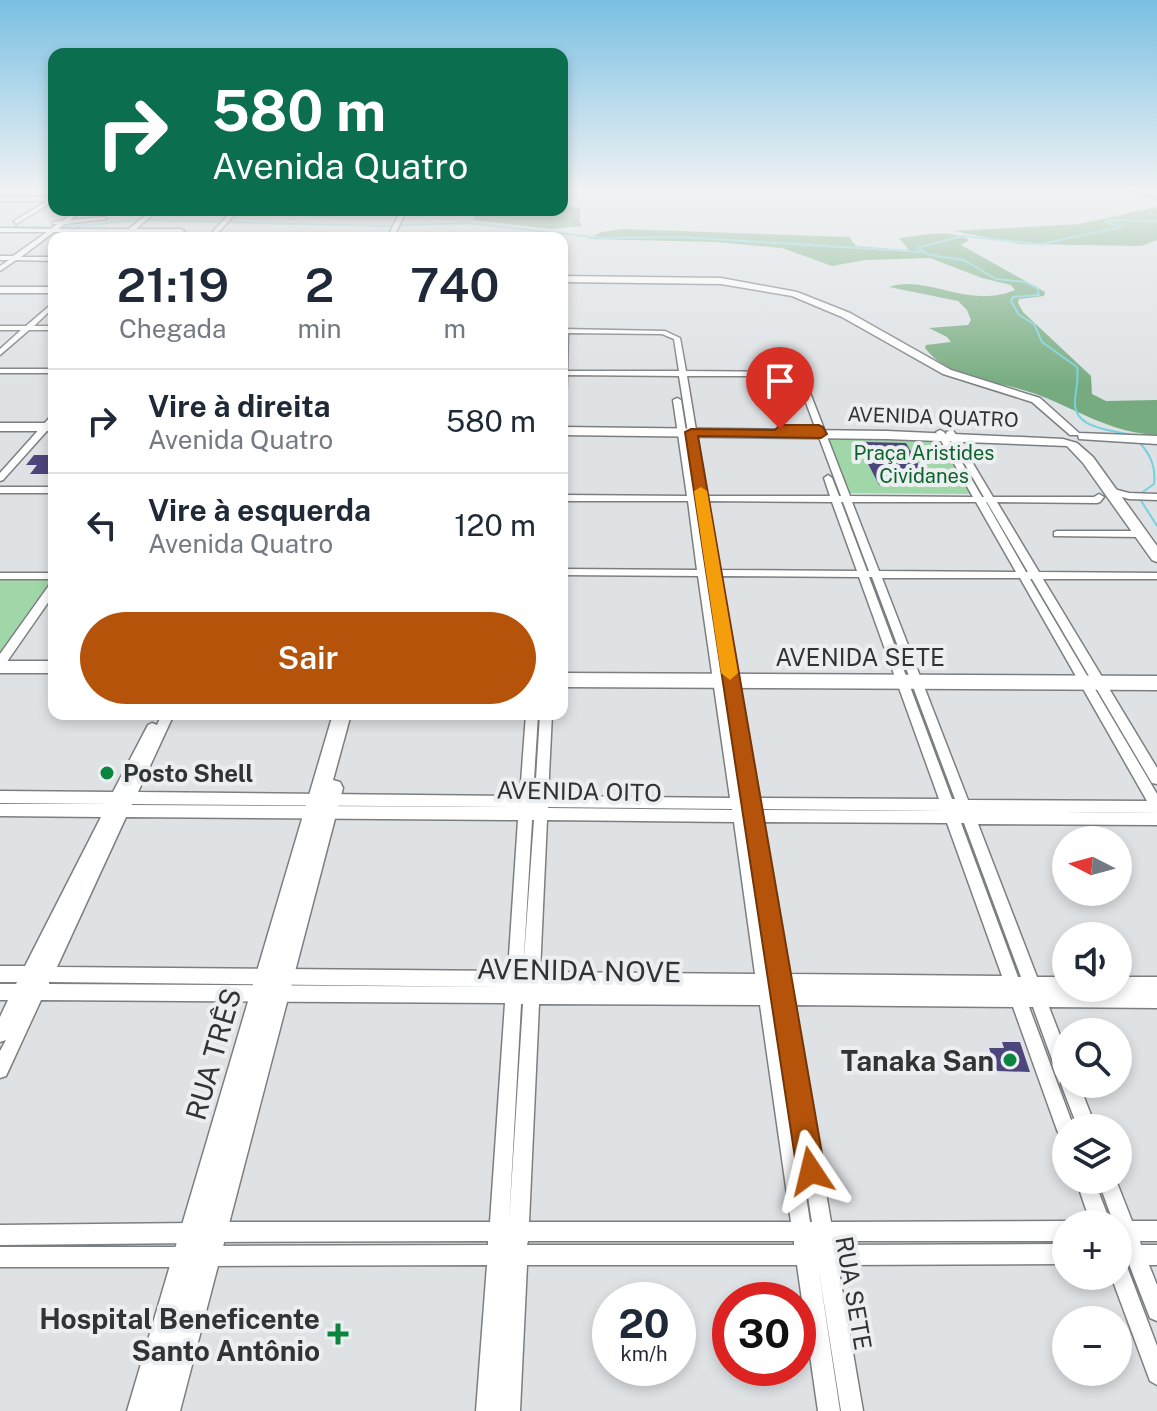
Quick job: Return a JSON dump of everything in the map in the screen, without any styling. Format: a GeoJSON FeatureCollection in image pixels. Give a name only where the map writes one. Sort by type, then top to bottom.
{"type":"FeatureCollection","features":[{"type":"Feature","properties":{"kind":"street"},"geometry":{"type":"LineString","coordinates":[[6,260],[48,258]]}},
{"type":"Feature","properties":{"kind":"street"},"geometry":{"type":"LineString","coordinates":[[568,279],[721,281],[794,294],[846,315],[947,372],[1036,400],[1047,406],[1073,439],[1157,557]]}},
{"type":"Feature","properties":{"kind":"street"},"geometry":{"type":"LineString","coordinates":[[0,289],[48,289]]}},
{"type":"Feature","properties":{"kind":"street"},"geometry":{"type":"LineString","coordinates":[[0,346],[48,307]]}},
{"type":"Feature","properties":{"kind":"street"},"geometry":{"type":"LineString","coordinates":[[0,326],[48,327]]}},
{"type":"Feature","properties":{"kind":"street"},"geometry":{"type":"LineString","coordinates":[[0,353],[25,327]]}},
{"type":"Feature","properties":{"kind":"street"},"geometry":{"type":"LineString","coordinates":[[568,334],[674,358],[796,376],[957,811],[1016,992],[1060,1114]]}},
{"type":"Feature","properties":{"kind":"street"},"geometry":{"type":"LineString","coordinates":[[568,374],[674,358]]}},
{"type":"Feature","properties":{"kind":"street","name":"RUA SETE"},"geometry":{"type":"LineString","coordinates":[[674,358],[816,1257],[829,1411]]}},
{"type":"Feature","properties":{"kind":"street"},"geometry":{"type":"LineString","coordinates":[[0,372],[48,373]]}},
{"type":"Feature","properties":{"kind":"street"},"geometry":{"type":"LineString","coordinates":[[0,425],[48,422]]}},
{"type":"Feature","properties":{"kind":"street"},"geometry":{"type":"LineString","coordinates":[[0,468],[48,423]]}},
{"type":"Feature","properties":{"kind":"street"},"geometry":{"type":"LineString","coordinates":[[0,478],[48,423]]}},
{"type":"Feature","properties":{"kind":"street","name":"AVENIDA QUATRO"},"geometry":{"type":"LineString","coordinates":[[568,429],[816,431],[1153,442]]}},
{"type":"Feature","properties":{"kind":"street"},"geometry":{"type":"LineString","coordinates":[[946,435],[1090,678],[1157,806]]}},
{"type":"Feature","properties":{"kind":"street"},"geometry":{"type":"LineString","coordinates":[[1110,491],[1152,497]]}},
{"type":"Feature","properties":{"kind":"street"},"geometry":{"type":"LineString","coordinates":[[0,493],[48,493]]}},
{"type":"Feature","properties":{"kind":"street"},"geometry":{"type":"LineString","coordinates":[[568,495],[1100,499],[1091,493],[983,497]]}},
{"type":"Feature","properties":{"kind":"street"},"geometry":{"type":"LineString","coordinates":[[1057,534],[1140,534]]}},
{"type":"Feature","properties":{"kind":"street"},"geometry":{"type":"LineString","coordinates":[[0,568],[48,568]]}},
{"type":"Feature","properties":{"kind":"street"},"geometry":{"type":"LineString","coordinates":[[568,572],[1157,579]]}},
{"type":"Feature","properties":{"kind":"street"},"geometry":{"type":"LineString","coordinates":[[568,579],[624,575]]}},
{"type":"Feature","properties":{"kind":"street"},"geometry":{"type":"LineString","coordinates":[[0,576],[48,576]]}},
{"type":"Feature","properties":{"kind":"street"},"geometry":{"type":"LineString","coordinates":[[1,671],[48,596]]}},
{"type":"Feature","properties":{"kind":"street"},"geometry":{"type":"LineString","coordinates":[[1,671],[48,609]]}},
{"type":"Feature","properties":{"kind":"street"},"geometry":{"type":"LineString","coordinates":[[1,671],[48,667]]}},
{"type":"Feature","properties":{"kind":"street"},"geometry":{"type":"LineString","coordinates":[[1,671],[48,675]]}},
{"type":"Feature","properties":{"kind":"street","name":"AVENIDA SETE"},"geometry":{"type":"LineString","coordinates":[[568,671],[724,676],[1090,678],[1157,674]]}},
{"type":"Feature","properties":{"kind":"street","name":"AVENIDA SETE"},"geometry":{"type":"LineString","coordinates":[[568,680],[724,676]]}},
{"type":"Feature","properties":{"kind":"street"},"geometry":{"type":"LineString","coordinates":[[1090,678],[1157,779]]}},
{"type":"Feature","properties":{"kind":"street","name":"AVENIDA SETE"},"geometry":{"type":"LineString","coordinates":[[1090,678],[1157,683]]}},
{"type":"Feature","properties":{"kind":"street"},"geometry":{"type":"LineString","coordinates":[[120,805],[156,720]]}},
{"type":"Feature","properties":{"kind":"street"},"geometry":{"type":"LineString","coordinates":[[0,1070],[37,975],[165,720]]}},
{"type":"Feature","properties":{"kind":"street","name":"RUA TRÊS"},"geometry":{"type":"LineString","coordinates":[[322,806],[341,720]]}},
{"type":"Feature","properties":{"kind":"street","name":"RUA TRÊS"},"geometry":{"type":"LineString","coordinates":[[143,1411],[199,1245],[322,806],[352,720]]}},
{"type":"Feature","properties":{"kind":"street"},"geometry":{"type":"LineString","coordinates":[[498,1409],[539,720]]}},
{"type":"Feature","properties":{"kind":"street","name":"AVENIDA OITO"},"geometry":{"type":"LineString","coordinates":[[0,797],[120,805]]}},
{"type":"Feature","properties":{"kind":"street","name":"AVENIDA OITO"},"geometry":{"type":"LineString","coordinates":[[0,810],[120,805],[533,807],[957,811],[1157,819]]}},
{"type":"Feature","properties":{"kind":"street","name":"AVENIDA OITO"},"geometry":{"type":"LineString","coordinates":[[957,811],[1157,806]]}},
{"type":"Feature","properties":{"kind":"street"},"geometry":{"type":"LineString","coordinates":[[957,811],[1052,1038]]}},
{"type":"Feature","properties":{"kind":"street","name":"AVENIDA NOVE"},"geometry":{"type":"LineString","coordinates":[[0,974],[271,986]]}},
{"type":"Feature","properties":{"kind":"street"},"geometry":{"type":"LineString","coordinates":[[1132,985],[1157,985]]}},
{"type":"Feature","properties":{"kind":"street","name":"AVENIDA NOVE"},"geometry":{"type":"LineString","coordinates":[[0,992],[271,986],[1034,992],[1157,1000]]}},
{"type":"Feature","properties":{"kind":"street","name":"AVENIDA NOVE"},"geometry":{"type":"LineString","coordinates":[[1034,992],[1052,988]]}},
{"type":"Feature","properties":{"kind":"street"},"geometry":{"type":"LineString","coordinates":[[0,1034],[29,992]]}},
{"type":"Feature","properties":{"kind":"street"},"geometry":{"type":"LineString","coordinates":[[0,1257],[199,1245],[508,1242],[812,1230],[1052,1231]]}},
{"type":"Feature","properties":{"kind":"street"},"geometry":{"type":"LineString","coordinates":[[1132,1231],[1157,1231]]}},
{"type":"Feature","properties":{"kind":"street"},"geometry":{"type":"LineString","coordinates":[[0,1235],[199,1245]]}},
{"type":"Feature","properties":{"kind":"street"},"geometry":{"type":"LineString","coordinates":[[508,1242],[816,1257],[1052,1254]]}},
{"type":"Feature","properties":{"kind":"street","name":"RUA TRÊS"},"geometry":{"type":"LineString","coordinates":[[164,1411],[199,1245]]}},
{"type":"Feature","properties":{"kind":"street"},"geometry":{"type":"LineString","coordinates":[[1132,1254],[1157,1255]]}},
{"type":"Feature","properties":{"kind":"street","name":"RUA SETE"},"geometry":{"type":"LineString","coordinates":[[816,1257],[852,1411]]}},
{"type":"Feature","properties":{"kind":"street"},"geometry":{"type":"LineString","coordinates":[[1132,1264],[1157,1311]]}},
{"type":"Feature","properties":{"kind":"street"},"geometry":{"type":"LineString","coordinates":[[1126,1290],[1157,1374]]}},
{"type":"Feature","properties":{"kind":"green space"},"geometry":{"type":"Polygon","coordinates":[[[801,255],[979,255],[1045,292],[1044,296],[1019,299],[1018,303],[1023,312],[1091,376],[1092,394],[1106,401],[1157,400],[1157,435],[1108,425],[1033,393],[975,378],[947,367],[925,348],[926,345],[951,342],[929,328],[968,325],[971,320],[967,310],[958,301],[889,287],[918,285],[981,296],[1015,290],[1011,285],[982,278],[930,258],[865,260],[832,266],[801,255]]]}},
{"type":"Feature","properties":{"kind":"green space","name":"Praça Aristides Cividanes"},"geometry":{"type":"Polygon","coordinates":[[[821,434],[943,437],[976,494],[842,493],[821,434]]]}},
{"type":"Feature","properties":{"kind":"green space"},"geometry":{"type":"Polygon","coordinates":[[[0,576],[48,576],[48,595],[0,663],[0,576]]]}},
{"type":"Feature","properties":{"kind":"building"},"geometry":{"type":"Polygon","coordinates":[[[866,442],[906,443],[930,485],[879,485],[862,452],[869,448],[866,442]]]}},
{"type":"Feature","properties":{"kind":"building"},"geometry":{"type":"Polygon","coordinates":[[[34,455],[48,455],[48,474],[30,474],[37,465],[26,465],[34,455]]]}},
{"type":"Feature","properties":{"kind":"building","name":"Tanaka San"},"geometry":{"type":"Polygon","coordinates":[[[1002,1042],[1020,1042],[1030,1072],[997,1071],[989,1048],[1004,1048],[1002,1042]]]}},
{"type":"Feature","properties":{"kind":"waterway"},"geometry":{"type":"LineString","coordinates":[[930,255],[964,260],[996,279],[1025,282],[1037,288],[1039,295],[1013,297],[1011,301],[1019,315],[1034,324],[1042,342],[1077,367],[1075,400],[1080,417],[1094,426],[1130,435]]}},
{"type":"Feature","properties":{"kind":"waterway"},"geometry":{"type":"LineString","coordinates":[[1139,442],[1147,452],[1154,472],[1154,484],[1140,494],[1140,499],[1157,526]]}},
{"type":"Feature","properties":{"kind":"slow traffic"},"geometry":{"type":"LineString","coordinates":[[701,491],[730,673]]}},
{"type":"Feature","properties":{"kind":"place","name":"Posto Shell"},"geometry":{"type":"Point","coordinates":[107,773]}},
{"type":"Feature","properties":{"kind":"place","name":"Tanaka San"},"geometry":{"type":"Point","coordinates":[1010,1060]}},
{"type":"Feature","properties":{"kind":"place","name":"Hospital Beneficente Santo Antônio"},"geometry":{"type":"Point","coordinates":[338,1334]}},
{"type":"Feature","properties":{"kind":"route"},"geometry":{"type":"LineString","coordinates":[[780,429],[819,429],[821,434],[691,432],[811,1171]]}}]}
